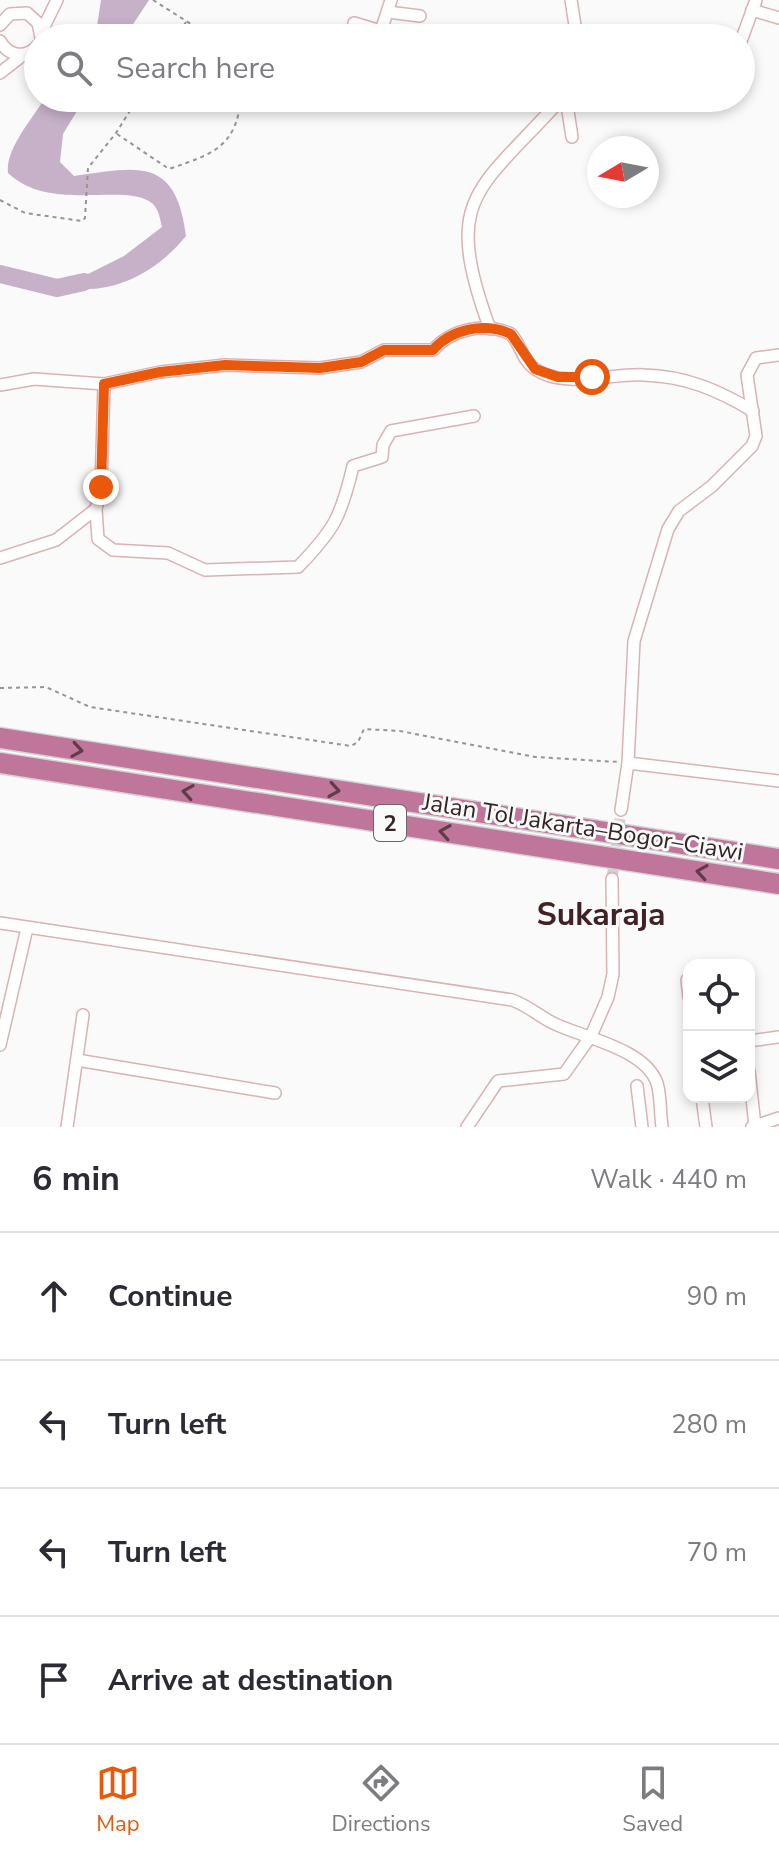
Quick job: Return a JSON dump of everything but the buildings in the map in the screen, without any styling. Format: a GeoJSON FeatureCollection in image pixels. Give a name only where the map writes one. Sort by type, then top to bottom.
{"type":"FeatureCollection","features":[{"type":"Feature","properties":{"kind":"highway","name":"Jalan Tol Jakarta–Bogor–Ciawi"},"geometry":{"type":"LineString","coordinates":[[0,738],[779,859]]}},
{"type":"Feature","properties":{"kind":"highway","name":"Jalan Tol Jakarta–Bogor–Ciawi"},"geometry":{"type":"LineString","coordinates":[[0,763],[779,884]]}},
{"type":"Feature","properties":{"kind":"street"},"geometry":{"type":"LineString","coordinates":[[22,12],[29,0]]}},
{"type":"Feature","properties":{"kind":"street"},"geometry":{"type":"LineString","coordinates":[[47,24],[57,0]]}},
{"type":"Feature","properties":{"kind":"street"},"geometry":{"type":"LineString","coordinates":[[571,0],[575,24]]}},
{"type":"Feature","properties":{"kind":"street"},"geometry":{"type":"LineString","coordinates":[[747,24],[754,5],[779,18]]}},
{"type":"Feature","properties":{"kind":"street"},"geometry":{"type":"LineString","coordinates":[[389,6],[420,16]]}},
{"type":"Feature","properties":{"kind":"street"},"geometry":{"type":"LineString","coordinates":[[0,25],[7,16],[22,12],[35,19],[36,24]]}},
{"type":"Feature","properties":{"kind":"street"},"geometry":{"type":"LineString","coordinates":[[0,41],[9,52],[24,55]]}},
{"type":"Feature","properties":{"kind":"street"},"geometry":{"type":"LineString","coordinates":[[0,73],[24,55]]}},
{"type":"Feature","properties":{"kind":"street"},"geometry":{"type":"LineString","coordinates":[[490,329],[474,283],[469,253],[471,205],[483,183],[551,112]]}},
{"type":"Feature","properties":{"kind":"street"},"geometry":{"type":"LineString","coordinates":[[567,112],[572,137]]}},
{"type":"Feature","properties":{"kind":"street"},"geometry":{"type":"LineString","coordinates":[[0,385],[34,379],[104,384],[160,372],[225,365],[320,368],[348,364],[384,350],[433,350],[449,334],[490,329],[511,334],[525,359],[544,373],[572,378],[644,375],[679,379],[719,390],[753,411]]}},
{"type":"Feature","properties":{"kind":"street"},"geometry":{"type":"LineString","coordinates":[[621,810],[628,763],[634,641],[668,529],[679,511],[712,486],[752,446],[756,436],[747,375],[751,362],[779,355]]}},
{"type":"Feature","properties":{"kind":"street"},"geometry":{"type":"LineString","coordinates":[[104,384],[101,487],[96,509],[98,539],[113,550],[168,553],[205,570],[298,567],[332,532],[344,505],[353,466],[382,457],[383,445],[391,431],[474,416]]}},
{"type":"Feature","properties":{"kind":"street"},"geometry":{"type":"LineString","coordinates":[[0,558],[56,540],[96,509]]}},
{"type":"Feature","properties":{"kind":"street"},"geometry":{"type":"LineString","coordinates":[[628,763],[779,781]]}},
{"type":"Feature","properties":{"kind":"street"},"geometry":{"type":"LineString","coordinates":[[467,1127],[498,1081],[564,1074],[591,1036],[613,974],[612,879]]}},
{"type":"Feature","properties":{"kind":"street"},"geometry":{"type":"LineString","coordinates":[[0,923],[512,1000],[531,1006],[554,1024],[591,1036],[650,1071],[658,1089],[662,1127]]}},
{"type":"Feature","properties":{"kind":"street"},"geometry":{"type":"LineString","coordinates":[[0,1045],[27,928]]}},
{"type":"Feature","properties":{"kind":"street"},"geometry":{"type":"LineString","coordinates":[[68,1127],[83,1015]]}},
{"type":"Feature","properties":{"kind":"street"},"geometry":{"type":"LineString","coordinates":[[755,1040],[779,1037]]}},
{"type":"Feature","properties":{"kind":"street"},"geometry":{"type":"LineString","coordinates":[[77,1060],[275,1093]]}},
{"type":"Feature","properties":{"kind":"street"},"geometry":{"type":"LineString","coordinates":[[637,1086],[642,1127]]}},
{"type":"Feature","properties":{"kind":"street"},"geometry":{"type":"LineString","coordinates":[[703,1103],[706,1127]]}},
{"type":"Feature","properties":{"kind":"street"},"geometry":{"type":"LineString","coordinates":[[752,1103],[754,1126],[779,1118]]}},
{"type":"Feature","properties":{"kind":"path"},"geometry":{"type":"LineString","coordinates":[[153,0],[191,24]]}},
{"type":"Feature","properties":{"kind":"path"},"geometry":{"type":"LineString","coordinates":[[0,200],[25,213],[77,222],[85,218],[87,172],[129,112]]}},
{"type":"Feature","properties":{"kind":"path"},"geometry":{"type":"LineString","coordinates":[[116,133],[169,169],[202,156],[231,137],[237,112]]}},
{"type":"Feature","properties":{"kind":"path"},"geometry":{"type":"LineString","coordinates":[[0,688],[46,687],[90,707],[351,746],[358,742],[364,729],[400,731],[535,757],[628,763]]}},
{"type":"Feature","properties":{"kind":"shaded area"},"geometry":{"type":"Polygon","coordinates":[[[101,0],[149,0],[133,24],[97,24],[101,0]]]}},
{"type":"Feature","properties":{"kind":"shaded area"},"geometry":{"type":"Polygon","coordinates":[[[36,112],[76,112],[63,134],[60,162],[74,176],[135,170],[163,179],[181,210],[186,236],[161,261],[131,279],[98,288],[62,287],[124,256],[162,227],[159,215],[153,204],[141,198],[66,195],[25,185],[8,173],[11,154],[36,112]]]}},
{"type":"Feature","properties":{"kind":"waterway"},"geometry":{"type":"LineString","coordinates":[[0,274],[57,288],[84,282]]}},
{"type":"Feature","properties":{"kind":"tunnel"},"geometry":{"type":"LineString","coordinates":[[612,879],[621,810]]}},
{"type":"Feature","properties":{"kind":"district","name":"Sukaraja"},"geometry":{"type":"Point","coordinates":[601,914]}},
{"type":"Feature","properties":{"kind":"route"},"geometry":{"type":"LineString","coordinates":[[101,487],[104,384],[160,372],[225,365],[320,368],[361,362],[384,350],[433,350],[449,334],[490,329],[511,334],[525,359],[535,369],[558,377],[592,377]]}}]}
